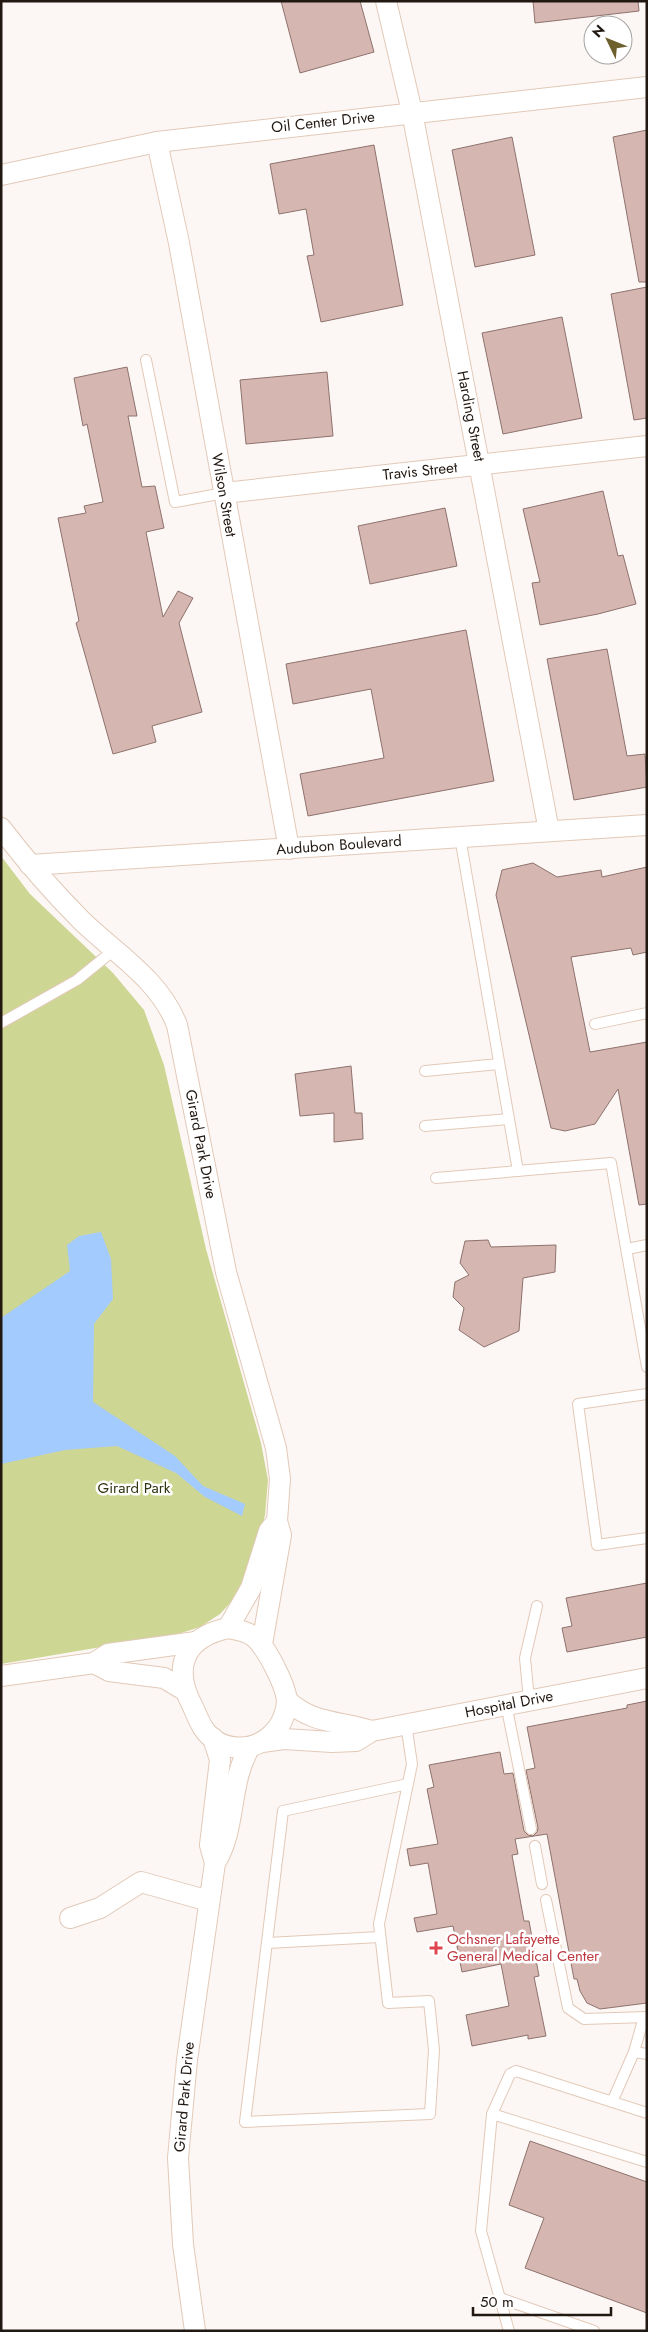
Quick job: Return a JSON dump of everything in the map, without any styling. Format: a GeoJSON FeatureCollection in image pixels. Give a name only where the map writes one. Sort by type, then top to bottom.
{"type":"FeatureCollection","features":[{"type":"Feature","properties":{"kind":"street","name":"Harding Street"},"geometry":{"type":"LineString","coordinates":[[386,1],[412,112],[550,831]]}},
{"type":"Feature","properties":{"kind":"street","name":"Oil Center Drive"},"geometry":{"type":"LineString","coordinates":[[1,175],[157,142],[647,87]]}},
{"type":"Feature","properties":{"kind":"street","name":"Wilson Street"},"geometry":{"type":"LineString","coordinates":[[157,142],[178,243],[288,849]]}},
{"type":"Feature","properties":{"kind":"street","name":"Travis Street"},"geometry":{"type":"LineString","coordinates":[[224,493],[647,446]]}},
{"type":"Feature","properties":{"kind":"street","name":"Audubon Boulevard"},"geometry":{"type":"LineString","coordinates":[[30,866],[647,825]]}},
{"type":"Feature","properties":{"kind":"street","name":"Girard Park Drive"},"geometry":{"type":"LineString","coordinates":[[1,828],[30,866],[77,916],[144,975],[162,996],[177,1024],[226,1272],[276,1448],[280,1479],[277,1521],[281,1535],[262,1644]]}},
{"type":"Feature","properties":{"kind":"street","name":"Girard Park Drive"},"geometry":{"type":"LineString","coordinates":[[228,1628],[250,1588],[269,1532],[277,1521]]}},
{"type":"Feature","properties":{"kind":"street"},"geometry":{"type":"LineString","coordinates":[[1,1676],[94,1663],[108,1654],[196,1642],[217,1631],[228,1628],[252,1635],[262,1644],[277,1673],[287,1700],[281,1721],[275,1732],[256,1744],[238,1749],[226,1746],[213,1738],[203,1728],[184,1690],[182,1677],[183,1664],[196,1642]]}},
{"type":"Feature","properties":{"kind":"street"},"geometry":{"type":"LineString","coordinates":[[94,1663],[110,1671],[164,1678],[184,1690]]}},
{"type":"Feature","properties":{"kind":"street","name":"Hospital Drive"},"geometry":{"type":"LineString","coordinates":[[256,1744],[284,1739],[332,1742],[356,1741],[372,1731],[647,1678]]}},
{"type":"Feature","properties":{"kind":"street","name":"Hospital Drive"},"geometry":{"type":"LineString","coordinates":[[287,1700],[298,1711],[323,1721],[353,1725],[372,1731]]}},
{"type":"Feature","properties":{"kind":"street","name":"Girard Park Drive"},"geometry":{"type":"LineString","coordinates":[[213,1738],[220,1760],[210,1845],[215,1863]]}},
{"type":"Feature","properties":{"kind":"street","name":"Girard Park Drive"},"geometry":{"type":"LineString","coordinates":[[196,2331],[183,2244],[178,2158],[187,2060],[215,1863],[224,1848],[236,1777],[256,1744]]}},
{"type":"Feature","properties":{"kind":"street"},"geometry":{"type":"LineString","coordinates":[[70,1918],[100,1908],[141,1882],[209,1901]]}},
{"type":"Feature","properties":{"kind":"lane"},"geometry":{"type":"LineString","coordinates":[[146,360],[175,502],[224,493]]}},
{"type":"Feature","properties":{"kind":"lane"},"geometry":{"type":"LineString","coordinates":[[460,837],[518,1172]]}},
{"type":"Feature","properties":{"kind":"lane"},"geometry":{"type":"LineString","coordinates":[[1,1023],[77,980],[114,950]]}},
{"type":"Feature","properties":{"kind":"lane"},"geometry":{"type":"LineString","coordinates":[[595,1024],[647,1013]]}},
{"type":"Feature","properties":{"kind":"lane"},"geometry":{"type":"LineString","coordinates":[[425,1071],[499,1064]]}},
{"type":"Feature","properties":{"kind":"lane"},"geometry":{"type":"LineString","coordinates":[[425,1126],[509,1119]]}},
{"type":"Feature","properties":{"kind":"lane"},"geometry":{"type":"LineString","coordinates":[[436,1178],[611,1163],[647,1367]]}},
{"type":"Feature","properties":{"kind":"lane"},"geometry":{"type":"LineString","coordinates":[[627,1248],[647,1245]]}},
{"type":"Feature","properties":{"kind":"lane"},"geometry":{"type":"LineString","coordinates":[[647,1394],[578,1404],[597,1545],[647,1538]]}},
{"type":"Feature","properties":{"kind":"lane"},"geometry":{"type":"LineString","coordinates":[[529,1700],[525,1658],[537,1606]]}},
{"type":"Feature","properties":{"kind":"lane"},"geometry":{"type":"LineString","coordinates":[[506,1704],[531,1830]]}},
{"type":"Feature","properties":{"kind":"lane"},"geometry":{"type":"LineString","coordinates":[[406,1724],[412,1764],[408,1784],[379,1924],[388,2003],[429,2001],[434,2050],[430,2114],[245,2122],[283,1811],[408,1784]]}},
{"type":"Feature","properties":{"kind":"lane"},"geometry":{"type":"LineString","coordinates":[[535,1846],[542,1884]]}},
{"type":"Feature","properties":{"kind":"lane"},"geometry":{"type":"LineString","coordinates":[[546,1900],[568,2008],[584,2019],[645,2017],[634,2052],[612,2102]]}},
{"type":"Feature","properties":{"kind":"lane"},"geometry":{"type":"LineString","coordinates":[[267,1943],[380,1937]]}},
{"type":"Feature","properties":{"kind":"lane"},"geometry":{"type":"LineString","coordinates":[[634,2052],[647,2054]]}},
{"type":"Feature","properties":{"kind":"lane"},"geometry":{"type":"LineString","coordinates":[[509,2331],[481,2230],[492,2114],[510,2074],[516,2071],[647,2113]]}},
{"type":"Feature","properties":{"kind":"lane"},"geometry":{"type":"LineString","coordinates":[[492,2114],[647,2162]]}},
{"type":"Feature","properties":{"kind":"lane"},"geometry":{"type":"LineString","coordinates":[[500,2298],[594,2331]]}},
{"type":"Feature","properties":{"kind":"green space","name":"Girard Park"},"geometry":{"type":"Polygon","coordinates":[[[1,856],[30,894],[113,973],[144,1010],[164,1065],[206,1249],[261,1443],[268,1480],[265,1515],[258,1545],[246,1575],[232,1601],[220,1614],[200,1627],[178,1634],[1,1664],[1,856]]]}},
{"type":"Feature","properties":{"kind":"water"},"geometry":{"type":"Polygon","coordinates":[[[101,1232],[111,1259],[113,1299],[94,1324],[93,1402],[175,1456],[203,1486],[245,1504],[242,1516],[205,1497],[176,1473],[117,1446],[65,1450],[1,1464],[1,1318],[70,1271],[67,1245],[79,1236],[101,1232]]]}},
{"type":"Feature","properties":{"kind":"building"},"geometry":{"type":"Polygon","coordinates":[[[281,1],[360,1],[374,52],[300,73],[281,1]]]}},
{"type":"Feature","properties":{"kind":"building"},"geometry":{"type":"Polygon","coordinates":[[[533,1],[638,1],[639,11],[604,15],[583,15],[583,17],[535,23],[533,1]]]}},
{"type":"Feature","properties":{"kind":"building"},"geometry":{"type":"Polygon","coordinates":[[[647,130],[647,282],[639,282],[613,137],[647,130]]]}},
{"type":"Feature","properties":{"kind":"building"},"geometry":{"type":"Polygon","coordinates":[[[512,137],[535,255],[475,267],[452,150],[512,137]]]}},
{"type":"Feature","properties":{"kind":"building"},"geometry":{"type":"Polygon","coordinates":[[[374,145],[403,305],[321,322],[307,256],[314,255],[306,209],[279,214],[270,164],[374,145]]]}},
{"type":"Feature","properties":{"kind":"building"},"geometry":{"type":"Polygon","coordinates":[[[647,287],[647,418],[634,420],[611,294],[647,287]]]}},
{"type":"Feature","properties":{"kind":"building"},"geometry":{"type":"Polygon","coordinates":[[[562,317],[582,418],[503,434],[482,333],[562,317]]]}},
{"type":"Feature","properties":{"kind":"building"},"geometry":{"type":"Polygon","coordinates":[[[127,367],[137,416],[128,416],[142,487],[155,486],[164,528],[146,532],[163,617],[178,591],[193,598],[179,623],[202,712],[152,726],[156,742],[113,754],[76,623],[79,621],[58,518],[86,513],[84,506],[103,502],[87,424],[83,426],[74,378],[127,367]]]}},
{"type":"Feature","properties":{"kind":"building"},"geometry":{"type":"Polygon","coordinates":[[[327,372],[333,436],[246,444],[240,380],[327,372]]]}},
{"type":"Feature","properties":{"kind":"building"},"geometry":{"type":"Polygon","coordinates":[[[603,491],[618,556],[623,555],[636,604],[598,614],[540,625],[532,583],[540,582],[523,509],[603,491]]]}},
{"type":"Feature","properties":{"kind":"building"},"geometry":{"type":"Polygon","coordinates":[[[445,508],[457,566],[370,584],[358,526],[445,508]]]}},
{"type":"Feature","properties":{"kind":"building"},"geometry":{"type":"Polygon","coordinates":[[[466,630],[494,781],[308,816],[300,774],[384,758],[371,689],[293,704],[286,664],[466,630]]]}},
{"type":"Feature","properties":{"kind":"building"},"geometry":{"type":"Polygon","coordinates":[[[607,649],[627,756],[645,754],[647,787],[574,800],[547,659],[607,649]]]}},
{"type":"Feature","properties":{"kind":"building"},"geometry":{"type":"Polygon","coordinates":[[[533,863],[557,877],[601,870],[602,877],[647,867],[647,952],[633,955],[631,948],[571,957],[590,1052],[647,1042],[647,1204],[639,1205],[618,1089],[595,1124],[565,1131],[551,1128],[496,895],[502,870],[533,863]]]}},
{"type":"Feature","properties":{"kind":"building"},"geometry":{"type":"Polygon","coordinates":[[[351,1066],[355,1113],[362,1113],[363,1139],[334,1142],[334,1113],[300,1116],[295,1074],[351,1066]]]}},
{"type":"Feature","properties":{"kind":"building"},"geometry":{"type":"Polygon","coordinates":[[[488,1240],[491,1247],[556,1245],[555,1272],[523,1278],[519,1331],[484,1347],[459,1330],[464,1308],[453,1297],[455,1282],[469,1275],[460,1263],[465,1241],[488,1240]]]}},
{"type":"Feature","properties":{"kind":"building"},"geometry":{"type":"Polygon","coordinates":[[[647,1583],[647,1637],[567,1652],[562,1628],[572,1626],[566,1598],[647,1583]]]}},
{"type":"Feature","properties":{"kind":"building"},"geometry":{"type":"Polygon","coordinates":[[[647,1701],[647,2003],[600,2009],[587,2003],[580,1991],[577,1979],[574,1979],[547,1834],[515,1839],[518,1854],[512,1855],[524,1921],[529,1921],[539,1976],[534,1977],[546,2036],[528,2039],[528,2035],[472,2046],[466,2015],[509,2006],[501,1964],[462,1972],[453,1926],[417,1932],[414,1918],[437,1914],[428,1863],[410,1866],[407,1849],[438,1844],[427,1789],[434,1787],[429,1765],[500,1752],[504,1774],[513,1773],[524,1831],[528,1835],[533,1836],[538,1828],[526,1770],[535,1768],[527,1727],[627,1708],[627,1705],[647,1701]]]}},
{"type":"Feature","properties":{"kind":"building"},"geometry":{"type":"Polygon","coordinates":[[[530,2141],[647,2182],[647,2313],[525,2268],[544,2218],[509,2205],[530,2141]]]}},
{"type":"Feature","properties":{"kind":"place","name":"Ochsner Lafayette General Medical Center"},"geometry":{"type":"Point","coordinates":[436,1948]}}]}
